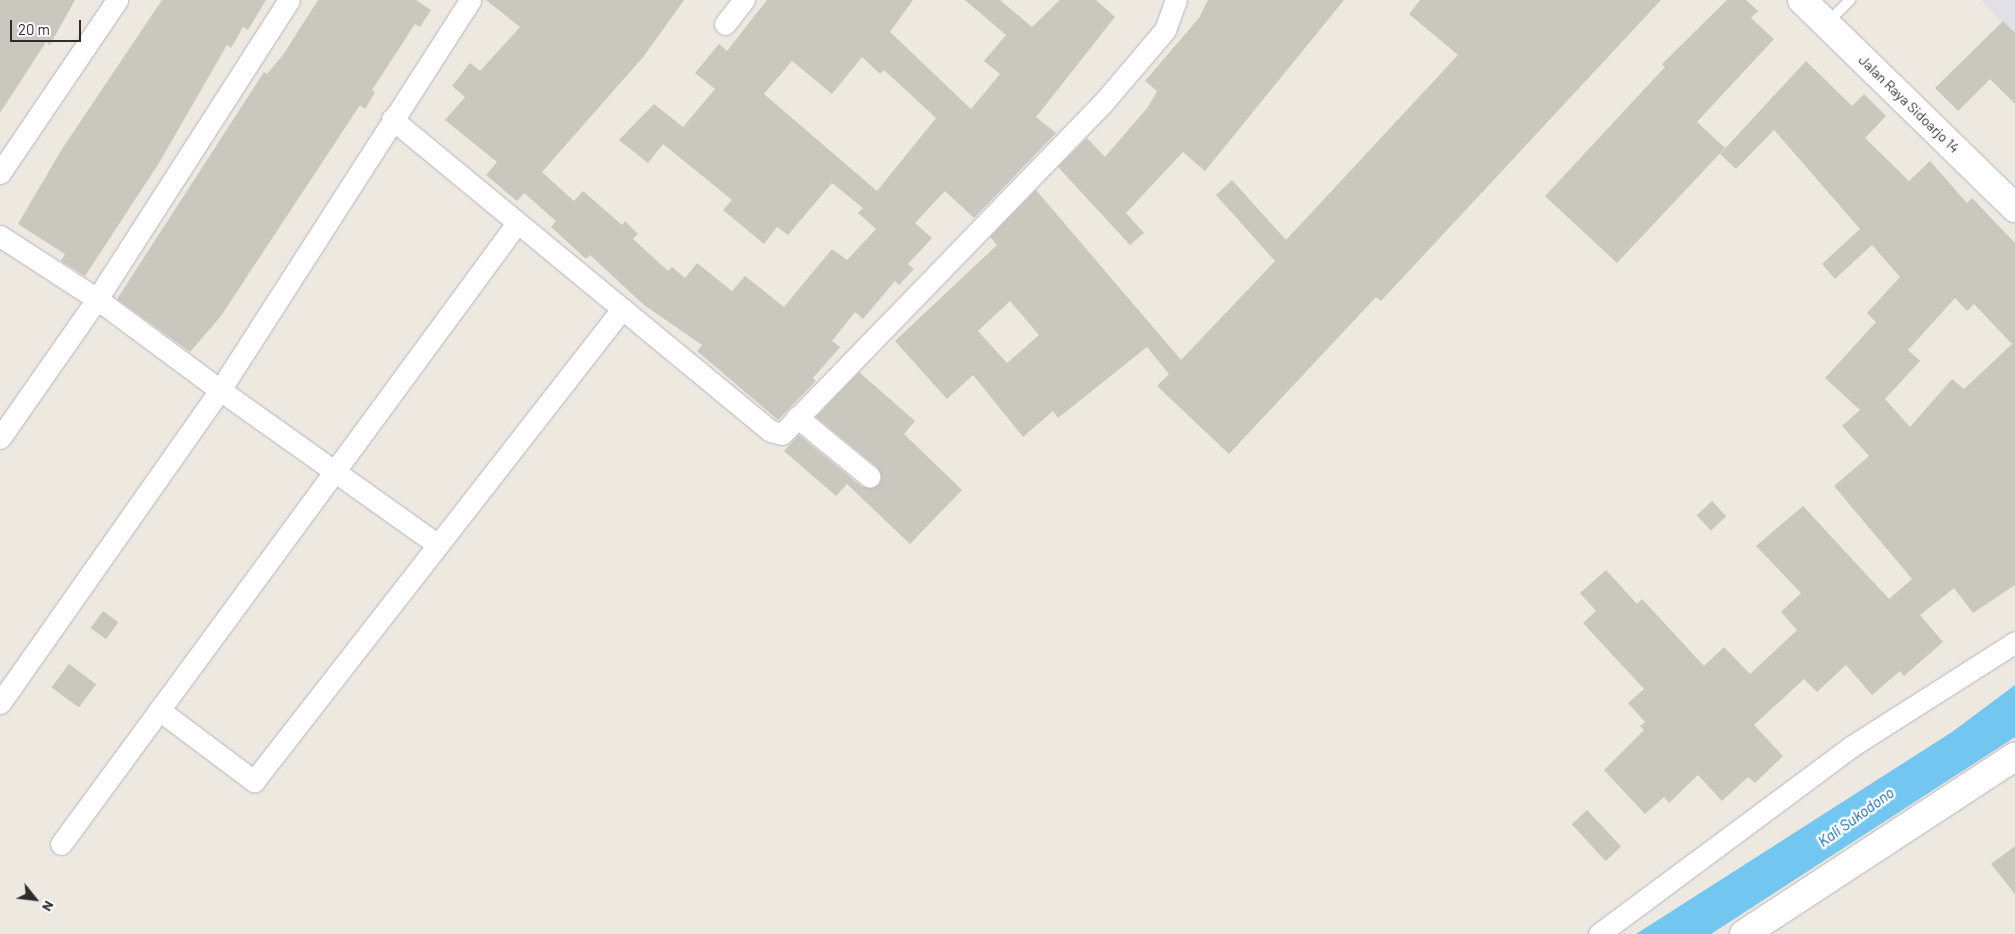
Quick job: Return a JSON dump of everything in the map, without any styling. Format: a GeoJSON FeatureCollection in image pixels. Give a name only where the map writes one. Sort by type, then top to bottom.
{"type":"FeatureCollection","features":[{"type":"Feature","properties":{"kind":"main road","name":"Jalan Raya Sidoarjo 14"},"geometry":{"type":"LineString","coordinates":[[1802,0],[2015,208]]}},
{"type":"Feature","properties":{"kind":"main road"},"geometry":{"type":"LineString","coordinates":[[1744,934],[2015,757]]}},
{"type":"Feature","properties":{"kind":"street"},"geometry":{"type":"LineString","coordinates":[[0,173],[116,0]]}},
{"type":"Feature","properties":{"kind":"street"},"geometry":{"type":"LineString","coordinates":[[0,438],[97,299],[289,0]]}},
{"type":"Feature","properties":{"kind":"street"},"geometry":{"type":"LineString","coordinates":[[0,703],[220,390],[470,0]]}},
{"type":"Feature","properties":{"kind":"street"},"geometry":{"type":"LineString","coordinates":[[725,24],[744,0]]}},
{"type":"Feature","properties":{"kind":"street"},"geometry":{"type":"LineString","coordinates":[[392,119],[772,431],[782,434],[1102,104],[1165,30],[1176,0]]}},
{"type":"Feature","properties":{"kind":"street"},"geometry":{"type":"LineString","coordinates":[[61,844],[517,223]]}},
{"type":"Feature","properties":{"kind":"street"},"geometry":{"type":"LineString","coordinates":[[0,236],[97,299],[220,390],[438,545]]}},
{"type":"Feature","properties":{"kind":"street"},"geometry":{"type":"LineString","coordinates":[[159,710],[254,781],[622,309]]}},
{"type":"Feature","properties":{"kind":"street"},"geometry":{"type":"LineString","coordinates":[[797,417],[870,477]]}},
{"type":"Feature","properties":{"kind":"street"},"geometry":{"type":"LineString","coordinates":[[1599,934],[1852,746],[2015,642]]}},
{"type":"Feature","properties":{"kind":"lane"},"geometry":{"type":"LineString","coordinates":[[1826,23],[1850,0]]}},
{"type":"Feature","properties":{"kind":"shaded area"},"geometry":{"type":"Polygon","coordinates":[[[1981,0],[2015,0],[2015,36],[1981,0]]]}},
{"type":"Feature","properties":{"kind":"water","name":"Kali Sukodono"},"geometry":{"type":"Polygon","coordinates":[[[2015,685],[2015,737],[1711,934],[1636,934],[1952,732],[2015,685]]]}},
{"type":"Feature","properties":{"kind":"building"},"geometry":{"type":"Polygon","coordinates":[[[0,0],[75,0],[50,45],[46,42],[0,113],[0,0]]]}},
{"type":"Feature","properties":{"kind":"building"},"geometry":{"type":"Polygon","coordinates":[[[162,0],[266,0],[248,30],[243,27],[231,48],[227,45],[159,163],[85,276],[61,261],[65,254],[18,224],[62,149],[162,0]]]}},
{"type":"Feature","properties":{"kind":"building"},"geometry":{"type":"Polygon","coordinates":[[[318,0],[416,0],[431,10],[420,27],[415,24],[372,90],[375,92],[365,109],[360,105],[221,316],[190,352],[117,299],[264,72],[267,74],[283,55],[318,0]]]}},
{"type":"Feature","properties":{"kind":"building"},"geometry":{"type":"Polygon","coordinates":[[[486,0],[684,0],[644,56],[542,172],[574,201],[583,191],[622,225],[625,221],[638,234],[633,239],[668,271],[672,267],[685,278],[697,263],[732,291],[745,276],[784,307],[832,249],[847,260],[876,229],[858,213],[863,208],[832,183],[788,235],[777,227],[764,244],[723,210],[732,200],[663,144],[648,163],[619,140],[654,104],[683,127],[715,89],[695,73],[719,44],[727,51],[767,0],[913,0],[890,32],[971,109],[1000,74],[984,61],[1006,35],[965,0],[1000,0],[1032,27],[1060,0],[1096,0],[1115,17],[1036,117],[1056,133],[974,218],[945,191],[915,223],[932,238],[908,264],[914,269],[899,285],[895,281],[863,319],[855,312],[832,341],[840,347],[813,378],[816,381],[778,420],[697,351],[702,345],[644,305],[590,255],[586,259],[551,227],[556,221],[524,193],[517,201],[486,175],[497,162],[445,120],[465,97],[452,86],[470,63],[480,71],[520,27],[486,0]],[[862,57],[832,94],[792,61],[764,94],[877,191],[936,118],[884,70],[880,74],[862,57]]]}},
{"type":"Feature","properties":{"kind":"building"},"geometry":{"type":"Polygon","coordinates":[[[1208,0],[1344,0],[1205,171],[1183,152],[1126,213],[1144,233],[1130,245],[1058,167],[1087,138],[1105,157],[1148,107],[1157,91],[1145,81],[1199,18],[1208,0]]]}},
{"type":"Feature","properties":{"kind":"building"},"geometry":{"type":"Polygon","coordinates":[[[1420,0],[1661,0],[1381,301],[1376,297],[1229,454],[1157,386],[1169,374],[1147,347],[1058,418],[1053,411],[1023,437],[973,375],[947,399],[895,341],[997,245],[990,237],[1036,190],[1181,360],[1275,261],[1216,195],[1232,180],[1286,240],[1458,55],[1409,14],[1420,0]],[[1010,301],[978,331],[1007,363],[1039,335],[1010,301]]]}},
{"type":"Feature","properties":{"kind":"building"},"geometry":{"type":"Polygon","coordinates":[[[1727,0],[1746,0],[1758,11],[1751,18],[1774,39],[1697,122],[1725,148],[1617,263],[1545,196],[1665,67],[1662,64],[1727,0]]]}},
{"type":"Feature","properties":{"kind":"building"},"geometry":{"type":"Polygon","coordinates":[[[2003,21],[2015,33],[2015,104],[1990,79],[1958,111],[1935,88],[2003,21]]]}},
{"type":"Feature","properties":{"kind":"building"},"geometry":{"type":"Polygon","coordinates":[[[1806,61],[1852,106],[1864,94],[1886,116],[1865,138],[1909,181],[1930,161],[1967,203],[1972,198],[2015,243],[2015,585],[1973,613],[1954,588],[1920,615],[1943,642],[1904,676],[1900,671],[1872,695],[1846,665],[1817,692],[1804,679],[1754,725],[1783,756],[1755,783],[1748,777],[1722,801],[1698,775],[1669,803],[1664,797],[1645,814],[1604,770],[1644,730],[1640,726],[1645,722],[1628,703],[1644,689],[1583,623],[1596,611],[1580,593],[1606,570],[1637,604],[1642,599],[1704,666],[1724,647],[1750,674],[1797,630],[1781,612],[1801,593],[1756,546],[1803,506],[1889,599],[1912,579],[1834,486],[1869,456],[1842,426],[1860,410],[1825,378],[1876,322],[1867,313],[1900,277],[1872,245],[1835,279],[1822,264],[1860,229],[1774,130],[1736,169],[1720,154],[1806,61]],[[1955,298],[1908,350],[1920,361],[1885,399],[1910,427],[1952,379],[1964,389],[2012,344],[1974,304],[1967,311],[1955,298]]]}},
{"type":"Feature","properties":{"kind":"building"},"geometry":{"type":"Polygon","coordinates":[[[859,372],[915,421],[904,434],[962,490],[910,544],[847,484],[836,496],[784,451],[799,435],[862,487],[879,485],[878,468],[816,417],[859,372]]]}},
{"type":"Feature","properties":{"kind":"building"},"geometry":{"type":"Polygon","coordinates":[[[1712,501],[1726,516],[1711,531],[1697,515],[1712,501]]]}},
{"type":"Feature","properties":{"kind":"building"},"geometry":{"type":"Polygon","coordinates":[[[103,611],[118,622],[106,639],[91,628],[103,611]]]}},
{"type":"Feature","properties":{"kind":"building"},"geometry":{"type":"Polygon","coordinates":[[[69,664],[96,684],[79,708],[52,687],[69,664]]]}},
{"type":"Feature","properties":{"kind":"building"},"geometry":{"type":"Polygon","coordinates":[[[1587,810],[1621,847],[1606,861],[1572,824],[1587,810]]]}},
{"type":"Feature","properties":{"kind":"building"},"geometry":{"type":"Polygon","coordinates":[[[2015,846],[2015,894],[1991,864],[2015,846]]]}}]}
